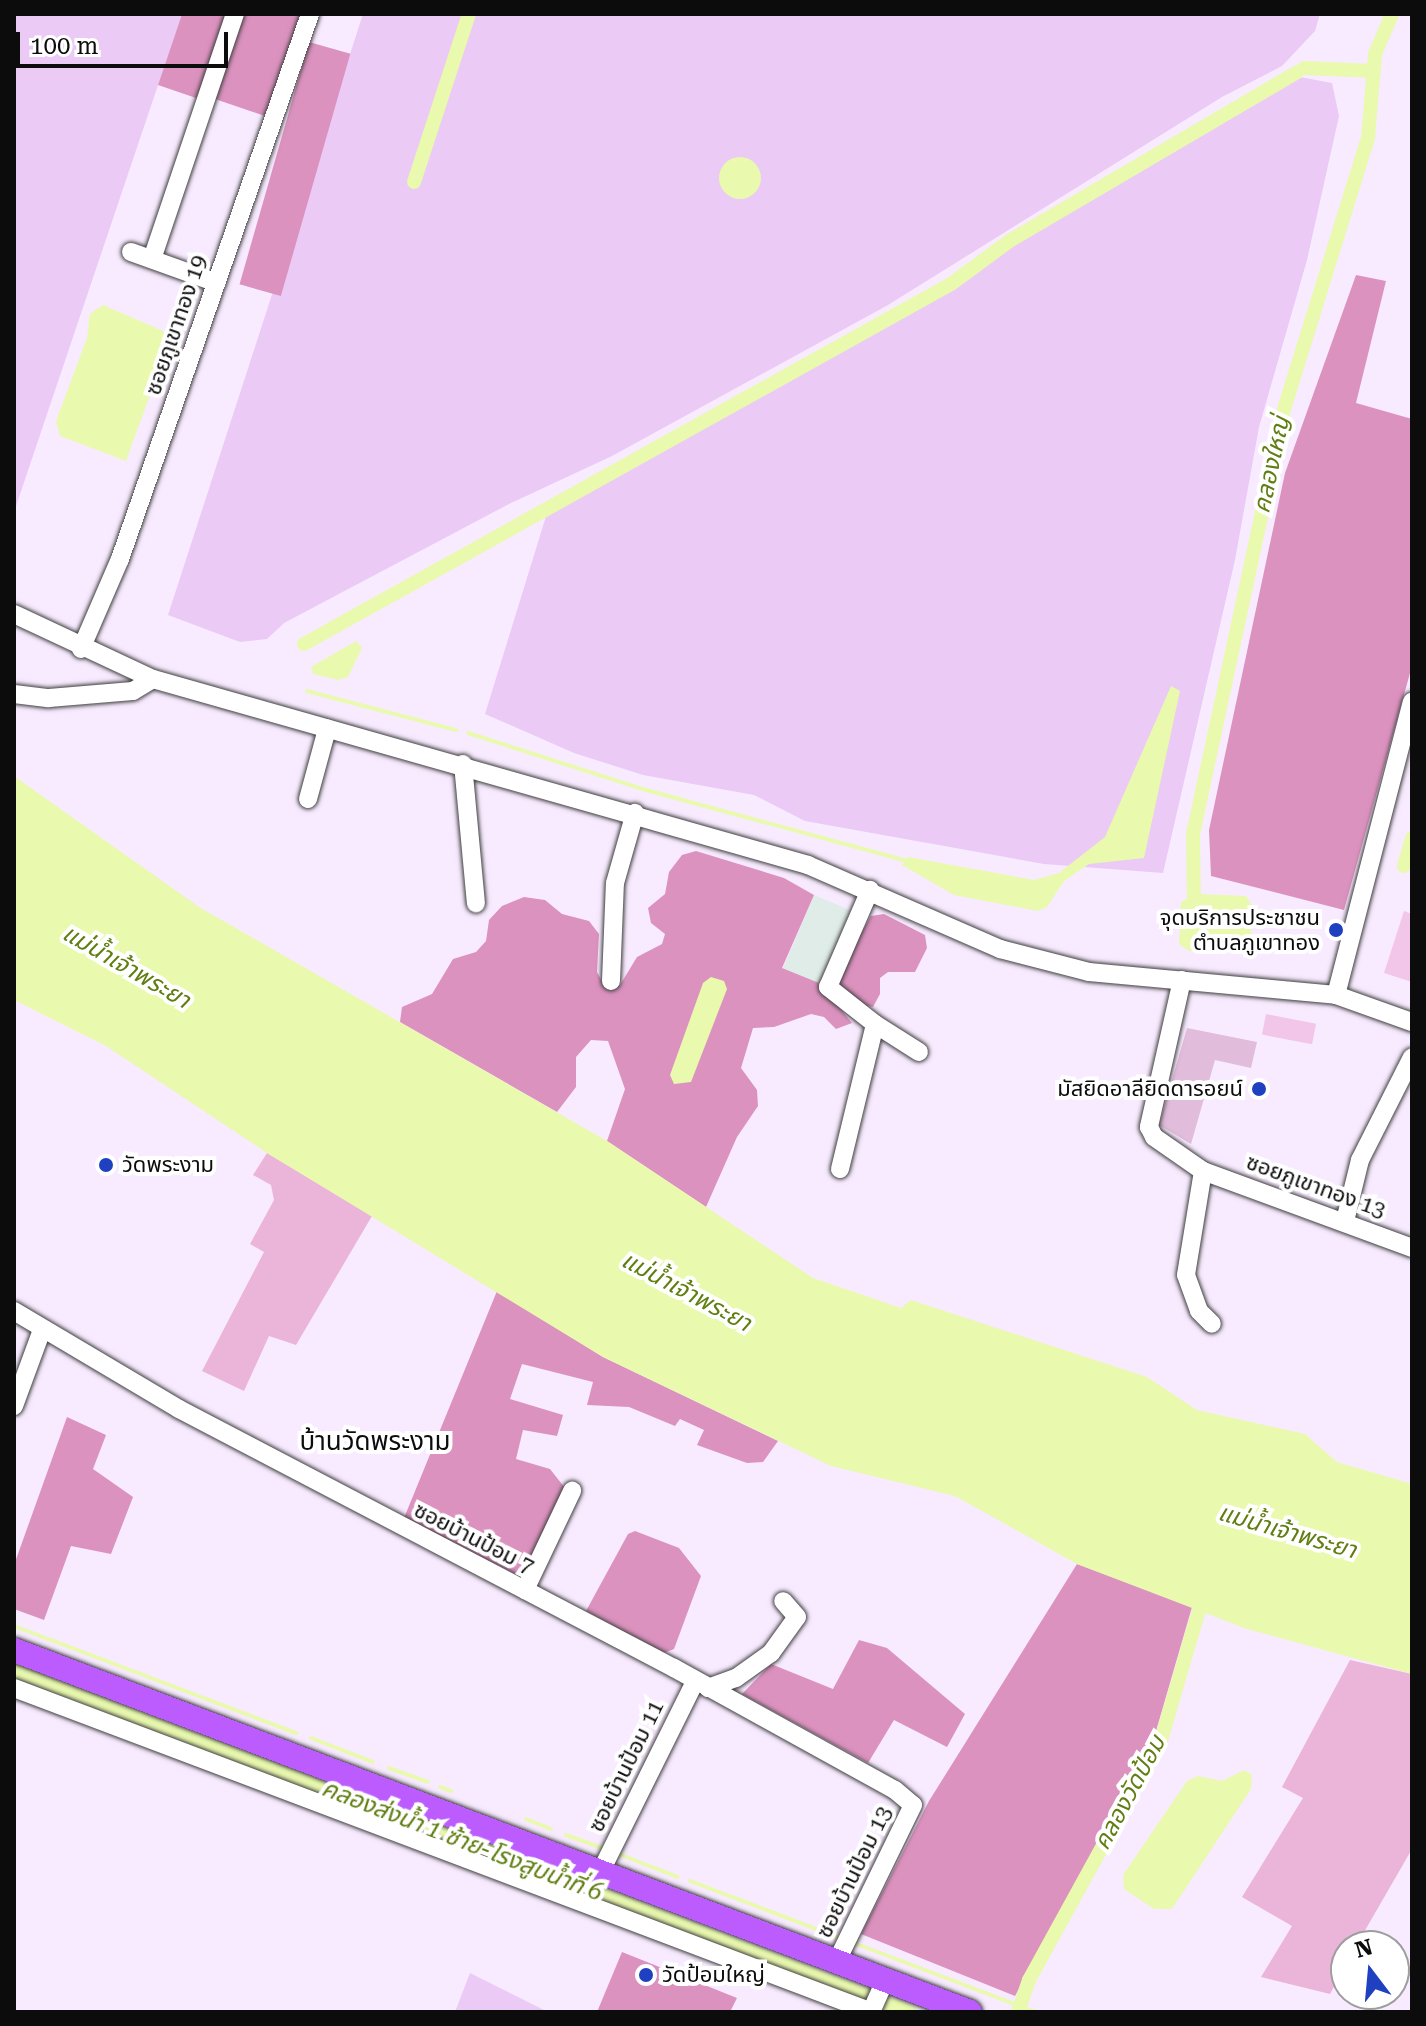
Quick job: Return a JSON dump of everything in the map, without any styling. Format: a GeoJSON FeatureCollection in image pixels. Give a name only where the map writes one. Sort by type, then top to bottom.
{"type":"FeatureCollection","features":[{"type":"Feature","properties":{"kind":"main road"},"geometry":{"type":"LineString","coordinates":[[14,1650],[837,1961],[877,2000],[970,2012]]}},
{"type":"Feature","properties":{"kind":"street"},"geometry":{"type":"LineString","coordinates":[[152,259],[235,14]]}},
{"type":"Feature","properties":{"kind":"street","name":"ซอยภูเขาทอง 19"},"geometry":{"type":"LineString","coordinates":[[81,649],[120,559],[310,14]]}},
{"type":"Feature","properties":{"kind":"street"},"geometry":{"type":"LineString","coordinates":[[131,252],[217,283]]}},
{"type":"Feature","properties":{"kind":"street"},"geometry":{"type":"LineString","coordinates":[[14,614],[81,649],[153,679],[463,764],[808,865],[1000,949],[1089,972],[1336,995],[1412,1022]]}},
{"type":"Feature","properties":{"kind":"street"},"geometry":{"type":"LineString","coordinates":[[14,694],[49,698],[133,691],[153,679]]}},
{"type":"Feature","properties":{"kind":"street"},"geometry":{"type":"LineString","coordinates":[[1336,995],[1412,702]]}},
{"type":"Feature","properties":{"kind":"street"},"geometry":{"type":"LineString","coordinates":[[308,799],[327,729]]}},
{"type":"Feature","properties":{"kind":"street"},"geometry":{"type":"LineString","coordinates":[[463,764],[476,903]]}},
{"type":"Feature","properties":{"kind":"street"},"geometry":{"type":"LineString","coordinates":[[611,981],[615,883],[635,813]]}},
{"type":"Feature","properties":{"kind":"street"},"geometry":{"type":"LineString","coordinates":[[870,890],[828,987],[875,1024],[919,1052]]}},
{"type":"Feature","properties":{"kind":"street","name":"ซอยภูเขาทอง 13"},"geometry":{"type":"LineString","coordinates":[[1182,980],[1149,1127],[1154,1137],[1203,1171],[1412,1248]]}},
{"type":"Feature","properties":{"kind":"street"},"geometry":{"type":"LineString","coordinates":[[840,1169],[875,1024]]}},
{"type":"Feature","properties":{"kind":"street"},"geometry":{"type":"LineString","coordinates":[[1345,1221],[1360,1160],[1412,1057]]}},
{"type":"Feature","properties":{"kind":"street"},"geometry":{"type":"LineString","coordinates":[[1203,1171],[1186,1275],[1199,1311],[1212,1324]]}},
{"type":"Feature","properties":{"kind":"street","name":"ซอยบ้านป้อม 7"},"geometry":{"type":"LineString","coordinates":[[14,1311],[179,1409],[702,1685],[895,1790],[913,1805]]}},
{"type":"Feature","properties":{"kind":"street"},"geometry":{"type":"LineString","coordinates":[[14,1406],[42,1330]]}},
{"type":"Feature","properties":{"kind":"street"},"geometry":{"type":"LineString","coordinates":[[525,1590],[572,1491]]}},
{"type":"Feature","properties":{"kind":"street"},"geometry":{"type":"LineString","coordinates":[[702,1685],[736,1678],[771,1653],[797,1617],[783,1601]]}},
{"type":"Feature","properties":{"kind":"street","name":"ซอยบ้านป้อม 11"},"geometry":{"type":"LineString","coordinates":[[600,1873],[702,1685]]}},
{"type":"Feature","properties":{"kind":"street"},"geometry":{"type":"LineString","coordinates":[[14,1688],[877,2000]]}},
{"type":"Feature","properties":{"kind":"street","name":"ซอยบ้านป้อม 13"},"geometry":{"type":"LineString","coordinates":[[837,1961],[913,1805]]}},
{"type":"Feature","properties":{"kind":"shaded area"},"geometry":{"type":"Polygon","coordinates":[[[14,14],[182,14],[14,512],[14,14]]]}},
{"type":"Feature","properties":{"kind":"shaded area"},"geometry":{"type":"Polygon","coordinates":[[[182,14],[228,14],[199,99],[158,85],[182,14]]]}},
{"type":"Feature","properties":{"kind":"shaded area"},"geometry":{"type":"Polygon","coordinates":[[[242,14],[301,14],[265,116],[212,98],[242,14]]]}},
{"type":"Feature","properties":{"kind":"shaded area"},"geometry":{"type":"Polygon","coordinates":[[[363,14],[1320,14],[1315,31],[1282,66],[1222,97],[888,305],[612,456],[509,504],[284,623],[267,639],[240,642],[168,615],[363,14]]]}},
{"type":"Feature","properties":{"kind":"shaded area"},"geometry":{"type":"Polygon","coordinates":[[[309,42],[350,54],[281,296],[240,284],[309,42]]]}},
{"type":"Feature","properties":{"kind":"shaded area"},"geometry":{"type":"Polygon","coordinates":[[[1300,77],[1332,83],[1339,116],[1307,260],[1259,427],[1235,560],[1163,873],[1044,864],[805,821],[754,795],[643,775],[574,753],[485,714],[547,513],[934,300],[1052,218],[1238,106],[1300,77]]]}},
{"type":"Feature","properties":{"kind":"shaded area"},"geometry":{"type":"Polygon","coordinates":[[[1356,275],[1386,281],[1356,403],[1412,419],[1412,666],[1344,910],[1211,876],[1209,830],[1285,473],[1356,275]]]}},
{"type":"Feature","properties":{"kind":"shaded area"},"geometry":{"type":"Polygon","coordinates":[[[696,851],[784,878],[814,895],[782,968],[819,983],[852,1023],[836,1029],[824,1017],[811,1014],[774,1027],[753,1028],[741,1068],[757,1090],[758,1106],[737,1137],[706,1207],[607,1141],[625,1089],[608,1041],[591,1040],[576,1057],[576,1087],[557,1112],[400,1022],[402,1007],[432,994],[453,959],[476,952],[486,941],[489,920],[502,906],[524,897],[545,900],[562,914],[589,921],[599,934],[597,972],[603,983],[620,985],[637,957],[662,944],[665,934],[651,923],[648,908],[665,894],[669,872],[682,855],[696,851]]]}},
{"type":"Feature","properties":{"kind":"shaded area"},"geometry":{"type":"Polygon","coordinates":[[[814,895],[852,911],[820,985],[783,969],[814,895]]]}},
{"type":"Feature","properties":{"kind":"shaded area"},"geometry":{"type":"Polygon","coordinates":[[[1404,911],[1412,914],[1412,982],[1384,973],[1404,911]]]}},
{"type":"Feature","properties":{"kind":"shaded area"},"geometry":{"type":"Polygon","coordinates":[[[884,914],[925,935],[927,948],[915,972],[888,972],[880,978],[880,994],[873,1007],[862,1005],[840,989],[839,971],[871,916],[884,914]]]}},
{"type":"Feature","properties":{"kind":"shaded area"},"geometry":{"type":"Polygon","coordinates":[[[1266,1014],[1316,1024],[1312,1044],[1262,1035],[1266,1014]]]}},
{"type":"Feature","properties":{"kind":"shaded area"},"geometry":{"type":"Polygon","coordinates":[[[1187,1028],[1257,1042],[1251,1068],[1215,1060],[1191,1144],[1159,1125],[1187,1028]]]}},
{"type":"Feature","properties":{"kind":"shaded area"},"geometry":{"type":"Polygon","coordinates":[[[267,1153],[372,1216],[296,1345],[269,1336],[244,1391],[202,1371],[264,1252],[250,1244],[274,1200],[271,1185],[253,1175],[267,1153]]]}},
{"type":"Feature","properties":{"kind":"shaded area"},"geometry":{"type":"Polygon","coordinates":[[[497,1291],[603,1357],[778,1441],[763,1462],[747,1463],[697,1445],[704,1430],[680,1419],[675,1426],[629,1407],[587,1405],[593,1382],[522,1364],[510,1399],[563,1415],[557,1436],[523,1430],[516,1459],[550,1469],[565,1488],[523,1578],[404,1518],[497,1291]]]}},
{"type":"Feature","properties":{"kind":"shaded area"},"geometry":{"type":"Polygon","coordinates":[[[67,1417],[106,1435],[93,1469],[133,1497],[111,1554],[71,1546],[44,1620],[14,1609],[14,1565],[67,1417]]]}},
{"type":"Feature","properties":{"kind":"shaded area"},"geometry":{"type":"Polygon","coordinates":[[[635,1531],[679,1548],[701,1576],[674,1649],[664,1653],[586,1611],[628,1534],[635,1531]]]}},
{"type":"Feature","properties":{"kind":"shaded area"},"geometry":{"type":"Polygon","coordinates":[[[1077,1564],[1192,1607],[1154,1738],[1015,1996],[861,1934],[929,1801],[1077,1564]]]}},
{"type":"Feature","properties":{"kind":"shaded area"},"geometry":{"type":"Polygon","coordinates":[[[859,1640],[887,1648],[965,1714],[947,1747],[894,1720],[868,1763],[742,1694],[771,1664],[833,1689],[859,1640]]]}},
{"type":"Feature","properties":{"kind":"shaded area"},"geometry":{"type":"Polygon","coordinates":[[[1350,1660],[1412,1674],[1412,1849],[1365,1930],[1330,1930],[1330,1994],[1261,1977],[1292,1926],[1242,1897],[1303,1798],[1282,1787],[1350,1660]]]}},
{"type":"Feature","properties":{"kind":"shaded area","name":"วัดป้อมใหญ่"},"geometry":{"type":"Polygon","coordinates":[[[622,1952],[737,1998],[730,2012],[597,2012],[622,1952]]]}},
{"type":"Feature","properties":{"kind":"shaded area"},"geometry":{"type":"Polygon","coordinates":[[[470,1973],[548,2012],[455,2012],[470,1973]]]}},
{"type":"Feature","properties":{"kind":"water"},"geometry":{"type":"Polygon","coordinates":[[[740,157],[755,163],[761,178],[755,193],[740,199],[725,193],[719,178],[725,163],[740,157]]]}},
{"type":"Feature","properties":{"kind":"water"},"geometry":{"type":"Polygon","coordinates":[[[103,305],[163,331],[170,340],[126,461],[60,436],[56,421],[87,338],[90,314],[103,305]]]}},
{"type":"Feature","properties":{"kind":"water"},"geometry":{"type":"Polygon","coordinates":[[[356,641],[362,648],[348,677],[338,680],[313,674],[311,667],[356,641]]]}},
{"type":"Feature","properties":{"kind":"water"},"geometry":{"type":"Polygon","coordinates":[[[1171,686],[1180,691],[1144,858],[1089,864],[1064,881],[1047,907],[1038,911],[954,895],[902,865],[908,857],[1034,880],[1059,873],[1105,837],[1171,686]]]}},
{"type":"Feature","properties":{"kind":"water","name":"แม่น้ำเจ้าพระยา"},"geometry":{"type":"Polygon","coordinates":[[[14,776],[199,907],[607,1141],[813,1278],[901,1308],[911,1300],[1147,1377],[1197,1410],[1305,1434],[1337,1462],[1412,1484],[1412,1674],[1247,1629],[1077,1564],[955,1496],[831,1466],[603,1357],[267,1153],[106,1046],[14,1000],[14,776]]]}},
{"type":"Feature","properties":{"kind":"water"},"geometry":{"type":"Polygon","coordinates":[[[1199,894],[1246,896],[1255,909],[1249,944],[1241,951],[1189,951],[1179,944],[1181,902],[1199,894]]]}},
{"type":"Feature","properties":{"kind":"water"},"geometry":{"type":"Polygon","coordinates":[[[711,977],[724,981],[727,989],[691,1082],[674,1084],[670,1075],[703,983],[711,977]]]}},
{"type":"Feature","properties":{"kind":"water"},"geometry":{"type":"Polygon","coordinates":[[[1244,1770],[1252,1775],[1251,1789],[1172,1909],[1154,1909],[1124,1889],[1123,1875],[1187,1781],[1198,1776],[1222,1781],[1244,1770]]]}},
{"type":"Feature","properties":{"kind":"waterway"},"geometry":{"type":"LineString","coordinates":[[414,182],[469,14]]}},
{"type":"Feature","properties":{"kind":"waterway","name":"คลองใหญ่"},"geometry":{"type":"LineString","coordinates":[[1194,912],[1193,834],[1285,406],[1368,138],[1375,54],[1392,14]]}},
{"type":"Feature","properties":{"kind":"waterway"},"geometry":{"type":"LineString","coordinates":[[1304,68],[1374,71]]}},
{"type":"Feature","properties":{"kind":"waterway"},"geometry":{"type":"LineString","coordinates":[[304,644],[951,284],[1011,240],[1297,72]]}},
{"type":"Feature","properties":{"kind":"waterway"},"geometry":{"type":"LineString","coordinates":[[307,691],[456,730]]}},
{"type":"Feature","properties":{"kind":"waterway"},"geometry":{"type":"LineString","coordinates":[[468,733],[646,790],[907,861]]}},
{"type":"Feature","properties":{"kind":"waterway"},"geometry":{"type":"LineString","coordinates":[[1404,866],[1412,838]]}},
{"type":"Feature","properties":{"kind":"waterway","name":"คลองวัดป้อม"},"geometry":{"type":"LineString","coordinates":[[1018,2012],[1029,1980],[1161,1740],[1204,1593]]}},
{"type":"Feature","properties":{"kind":"waterway"},"geometry":{"type":"LineString","coordinates":[[14,1626],[296,1733]]}},
{"type":"Feature","properties":{"kind":"waterway","name":"คลองส่งน้ำ 1 ซ้าย-โรงสูบน้ำที่ 6"},"geometry":{"type":"LineString","coordinates":[[14,1671],[910,2012]]}},
{"type":"Feature","properties":{"kind":"waterway"},"geometry":{"type":"LineString","coordinates":[[311,1738],[373,1762]]}},
{"type":"Feature","properties":{"kind":"waterway"},"geometry":{"type":"LineString","coordinates":[[389,1768],[428,1782]]}},
{"type":"Feature","properties":{"kind":"waterway"},"geometry":{"type":"LineString","coordinates":[[440,1787],[451,1791]]}},
{"type":"Feature","properties":{"kind":"waterway"},"geometry":{"type":"LineString","coordinates":[[526,1819],[551,1829]]}},
{"type":"Feature","properties":{"kind":"waterway"},"geometry":{"type":"LineString","coordinates":[[566,1835],[605,1849]]}},
{"type":"Feature","properties":{"kind":"waterway"},"geometry":{"type":"LineString","coordinates":[[616,1853],[678,1877]]}},
{"type":"Feature","properties":{"kind":"waterway"},"geometry":{"type":"LineString","coordinates":[[690,1881],[840,1938]]}},
{"type":"Feature","properties":{"kind":"waterway"},"geometry":{"type":"LineString","coordinates":[[854,1943],[1036,2012]]}},
{"type":"Feature","properties":{"kind":"place","name":"จุดบริการประชาชน ตำบลภูเขาทอง"},"geometry":{"type":"Point","coordinates":[1336,930]}},
{"type":"Feature","properties":{"kind":"place","name":"มัสยิดอาลียิดดารอยน์"},"geometry":{"type":"Point","coordinates":[1259,1089]}},
{"type":"Feature","properties":{"kind":"place","name":"วัดพระงาม"},"geometry":{"type":"Point","coordinates":[106,1165]}},
{"type":"Feature","properties":{"kind":"place","name":"วัดป้อมใหญ่"},"geometry":{"type":"Point","coordinates":[646,1975]}},
{"type":"Feature","properties":{"kind":"district","name":"บ้านวัดพระงาม"},"geometry":{"type":"Point","coordinates":[375,1442]}}]}
